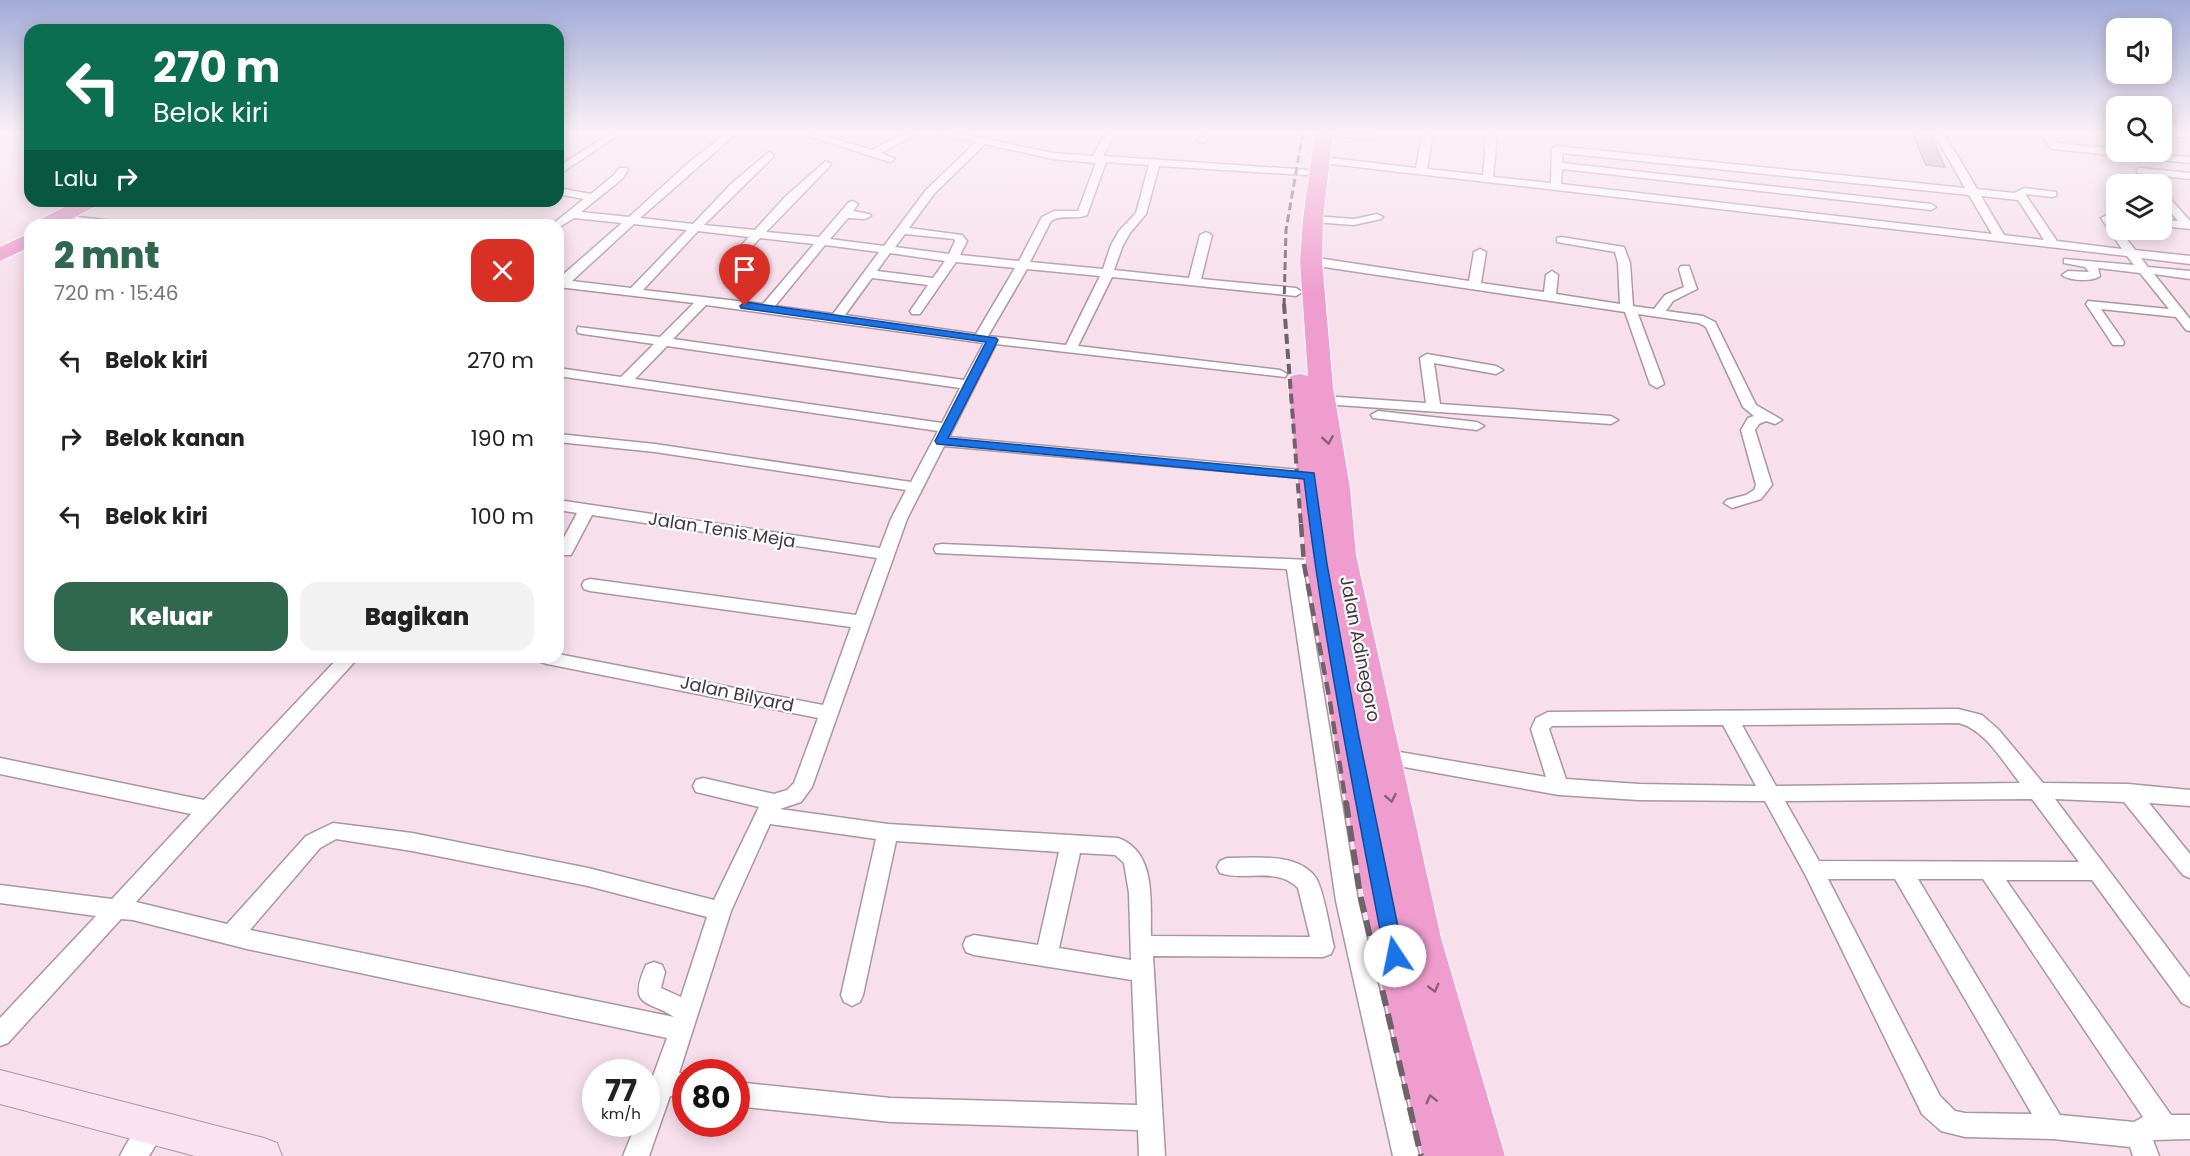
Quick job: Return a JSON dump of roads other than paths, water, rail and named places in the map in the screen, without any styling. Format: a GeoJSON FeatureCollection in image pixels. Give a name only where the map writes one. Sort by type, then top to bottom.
{"type":"FeatureCollection","features":[{"type":"Feature","properties":{"kind":"highway"},"geometry":{"type":"LineString","coordinates":[[1310,186],[1296,253],[1296,292],[1309,384],[1311,561],[1354,754],[1395,956],[1445,1156]]}},
{"type":"Feature","properties":{"kind":"highway","name":"Jalan Adinegoro"},"geometry":{"type":"LineString","coordinates":[[1316,186],[1311,261],[1309,384],[1336,488],[1341,555],[1421,938],[1482,1156]]}},
{"type":"Feature","properties":{"kind":"highway"},"geometry":{"type":"LineString","coordinates":[[56,219],[79,207]]}},
{"type":"Feature","properties":{"kind":"highway"},"geometry":{"type":"LineString","coordinates":[[69,219],[92,207]]}},
{"type":"Feature","properties":{"kind":"highway"},"geometry":{"type":"LineString","coordinates":[[0,247],[24,235]]}},
{"type":"Feature","properties":{"kind":"highway"},"geometry":{"type":"LineString","coordinates":[[0,255],[24,242]]}},
{"type":"Feature","properties":{"kind":"street"},"geometry":{"type":"LineString","coordinates":[[564,220],[606,186]]}},
{"type":"Feature","properties":{"kind":"street"},"geometry":{"type":"LineString","coordinates":[[564,281],[670,186]]}},
{"type":"Feature","properties":{"kind":"street"},"geometry":{"type":"LineString","coordinates":[[634,292],[737,186]]}},
{"type":"Feature","properties":{"kind":"street"},"geometry":{"type":"LineString","coordinates":[[733,261],[803,186]]}},
{"type":"Feature","properties":{"kind":"street"},"geometry":{"type":"LineString","coordinates":[[837,317],[936,186]]}},
{"type":"Feature","properties":{"kind":"street"},"geometry":{"type":"LineString","coordinates":[[679,1059],[685,1021],[720,911],[769,808],[798,793],[810,769],[885,554],[914,487],[944,434],[968,385],[986,339],[1048,217],[1056,214],[1078,215],[1083,213],[1091,186]]}},
{"type":"Feature","properties":{"kind":"street"},"geometry":{"type":"LineString","coordinates":[[1070,350],[1125,231],[1141,214],[1148,186]]}},
{"type":"Feature","properties":{"kind":"street"},"geometry":{"type":"LineString","coordinates":[[1556,186],[2190,260]]}},
{"type":"Feature","properties":{"kind":"street"},"geometry":{"type":"LineString","coordinates":[[1738,186],[1931,207]]}},
{"type":"Feature","properties":{"kind":"street"},"geometry":{"type":"LineString","coordinates":[[1921,186],[2022,197]]}},
{"type":"Feature","properties":{"kind":"street"},"geometry":{"type":"LineString","coordinates":[[1921,186],[1944,233]]}},
{"type":"Feature","properties":{"kind":"street"},"geometry":{"type":"LineString","coordinates":[[1969,186],[2000,238]]}},
{"type":"Feature","properties":{"kind":"street"},"geometry":{"type":"LineString","coordinates":[[1747,187],[1754,209]]}},
{"type":"Feature","properties":{"kind":"street"},"geometry":{"type":"LineString","coordinates":[[2052,194],[2020,191],[2019,193],[2052,243]]}},
{"type":"Feature","properties":{"kind":"street"},"geometry":{"type":"LineString","coordinates":[[564,192],[591,197]]}},
{"type":"Feature","properties":{"kind":"street"},"geometry":{"type":"LineString","coordinates":[[2172,207],[2190,209]]}},
{"type":"Feature","properties":{"kind":"street"},"geometry":{"type":"LineString","coordinates":[[2172,208],[2189,226]]}},
{"type":"Feature","properties":{"kind":"street"},"geometry":{"type":"LineString","coordinates":[[766,308],[849,209],[865,216]]}},
{"type":"Feature","properties":{"kind":"street"},"geometry":{"type":"LineString","coordinates":[[571,214],[822,241],[953,258],[1296,292]]}},
{"type":"Feature","properties":{"kind":"street"},"geometry":{"type":"LineString","coordinates":[[1313,219],[1354,222],[1377,217]]}},
{"type":"Feature","properties":{"kind":"street"},"geometry":{"type":"LineString","coordinates":[[2172,224],[2189,226]]}},
{"type":"Feature","properties":{"kind":"street"},"geometry":{"type":"LineString","coordinates":[[901,230],[958,237],[961,244],[916,310]]}},
{"type":"Feature","properties":{"kind":"street"},"geometry":{"type":"LineString","coordinates":[[1194,283],[1206,235]]}},
{"type":"Feature","properties":{"kind":"street"},"geometry":{"type":"LineString","coordinates":[[1561,240],[1620,249],[1624,263],[1629,310],[1658,384]]}},
{"type":"Feature","properties":{"kind":"street"},"geometry":{"type":"LineString","coordinates":[[2122,240],[2190,327]]}},
{"type":"Feature","properties":{"kind":"street"},"geometry":{"type":"LineString","coordinates":[[1474,286],[1480,252]]}},
{"type":"Feature","properties":{"kind":"street"},"geometry":{"type":"LineString","coordinates":[[1311,261],[1698,319],[1711,325],[1750,407],[1770,419],[1753,421],[1748,430],[1764,485],[1762,492],[1755,497],[1732,503]]}},
{"type":"Feature","properties":{"kind":"street"},"geometry":{"type":"LineString","coordinates":[[2068,261],[2190,275]]}},
{"type":"Feature","properties":{"kind":"street"},"geometry":{"type":"LineString","coordinates":[[2068,275],[2094,276],[2095,272],[2089,263]]}},
{"type":"Feature","properties":{"kind":"street"},"geometry":{"type":"LineString","coordinates":[[1657,314],[1669,298],[1691,289],[1684,269]]}},
{"type":"Feature","properties":{"kind":"street"},"geometry":{"type":"LineString","coordinates":[[869,274],[936,282]]}},
{"type":"Feature","properties":{"kind":"street"},"geometry":{"type":"LineString","coordinates":[[1549,298],[1552,275]]}},
{"type":"Feature","properties":{"kind":"street"},"geometry":{"type":"LineString","coordinates":[[564,284],[837,317],[1070,350],[1131,355],[1309,384],[1434,408],[1611,420]]}},
{"type":"Feature","properties":{"kind":"street"},"geometry":{"type":"LineString","coordinates":[[625,381],[704,300]]}},
{"type":"Feature","properties":{"kind":"street"},"geometry":{"type":"LineString","coordinates":[[2118,342],[2092,304],[2180,314]]}},
{"type":"Feature","properties":{"kind":"street"},"geometry":{"type":"LineString","coordinates":[[584,330],[968,385]]}},
{"type":"Feature","properties":{"kind":"street"},"geometry":{"type":"LineString","coordinates":[[1434,408],[1427,358],[1496,370]]}},
{"type":"Feature","properties":{"kind":"street"},"geometry":{"type":"LineString","coordinates":[[564,373],[944,434],[1310,476]]}},
{"type":"Feature","properties":{"kind":"street"},"geometry":{"type":"LineString","coordinates":[[1309,384],[1477,426]]}},
{"type":"Feature","properties":{"kind":"street"},"geometry":{"type":"LineString","coordinates":[[564,439],[655,448],[914,487]]}},
{"type":"Feature","properties":{"kind":"street","name":"Jalan Tenis Meja"},"geometry":{"type":"LineString","coordinates":[[564,506],[885,554]]}},
{"type":"Feature","properties":{"kind":"street"},"geometry":{"type":"LineString","coordinates":[[565,551],[587,510]]}},
{"type":"Feature","properties":{"kind":"street"},"geometry":{"type":"LineString","coordinates":[[942,549],[1311,561]]}},
{"type":"Feature","properties":{"kind":"street"},"geometry":{"type":"LineString","coordinates":[[1264,558],[1311,561]]}},
{"type":"Feature","properties":{"kind":"street"},"geometry":{"type":"LineString","coordinates":[[1311,561],[1347,901],[1406,1156]]}},
{"type":"Feature","properties":{"kind":"street"},"geometry":{"type":"LineString","coordinates":[[590,585],[861,622]]}},
{"type":"Feature","properties":{"kind":"street","name":"Jalan Bilyard"},"geometry":{"type":"LineString","coordinates":[[564,661],[830,713]]}},
{"type":"Feature","properties":{"kind":"street"},"geometry":{"type":"LineString","coordinates":[[0,1035],[344,663]]}},
{"type":"Feature","properties":{"kind":"street"},"geometry":{"type":"LineString","coordinates":[[1559,787],[1540,729],[1548,719],[1966,717],[1983,725],[2037,790],[2190,996]]}},
{"type":"Feature","properties":{"kind":"street"},"geometry":{"type":"LineString","coordinates":[[1729,719],[1768,793],[1813,870],[1931,1105],[1939,1114],[1950,1122],[1965,1125],[2053,1127],[2143,1146],[2146,1128],[2190,1127]]}},
{"type":"Feature","properties":{"kind":"street"},"geometry":{"type":"LineString","coordinates":[[1382,756],[1559,787],[1634,791],[1768,793],[2037,790],[2128,792],[2190,798]]}},
{"type":"Feature","properties":{"kind":"street"},"geometry":{"type":"LineString","coordinates":[[0,766],[208,809]]}},
{"type":"Feature","properties":{"kind":"street"},"geometry":{"type":"LineString","coordinates":[[703,786],[769,808],[888,832],[1118,847],[1131,857],[1137,880],[1144,972],[1152,1156]]}},
{"type":"Feature","properties":{"kind":"street"},"geometry":{"type":"LineString","coordinates":[[2128,792],[2190,869]]}},
{"type":"Feature","properties":{"kind":"street"},"geometry":{"type":"LineString","coordinates":[[232,935],[313,842],[333,831],[412,842],[588,877],[720,911]]}},
{"type":"Feature","properties":{"kind":"street"},"geometry":{"type":"LineString","coordinates":[[852,995],[888,832]]}},
{"type":"Feature","properties":{"kind":"street"},"geometry":{"type":"LineString","coordinates":[[1046,957],[1071,845]]}},
{"type":"Feature","properties":{"kind":"street"},"geometry":{"type":"LineString","coordinates":[[1141,946],[1323,946],[1308,884],[1304,878],[1292,870],[1227,867]]}},
{"type":"Feature","properties":{"kind":"street"},"geometry":{"type":"LineString","coordinates":[[1813,870],[2097,871]]}},
{"type":"Feature","properties":{"kind":"street"},"geometry":{"type":"LineString","coordinates":[[1901,870],[2053,1127]]}},
{"type":"Feature","properties":{"kind":"street"},"geometry":{"type":"LineString","coordinates":[[1988,870],[2165,1128]]}},
{"type":"Feature","properties":{"kind":"street"},"geometry":{"type":"LineString","coordinates":[[0,894],[133,911],[232,935],[685,1021]]}},
{"type":"Feature","properties":{"kind":"street"},"geometry":{"type":"LineString","coordinates":[[974,945],[1144,972]]}},
{"type":"Feature","properties":{"kind":"street"},"geometry":{"type":"LineString","coordinates":[[654,972],[649,985],[650,993],[685,1021]]}},
{"type":"Feature","properties":{"kind":"street"},"geometry":{"type":"LineString","coordinates":[[0,1087],[264,1156]]}},
{"type":"Feature","properties":{"kind":"street"},"geometry":{"type":"LineString","coordinates":[[636,1156],[672,1090]]}},
{"type":"Feature","properties":{"kind":"street"},"geometry":{"type":"LineString","coordinates":[[750,1096],[812,1105],[1150,1118]]}},
{"type":"Feature","properties":{"kind":"street"},"geometry":{"type":"LineString","coordinates":[[133,1156],[155,1128]]}},
{"type":"Feature","properties":{"kind":"railway"},"geometry":{"type":"LineString","coordinates":[[1284,305],[1286,230],[1294,186]]}},
{"type":"Feature","properties":{"kind":"railway"},"geometry":{"type":"LineString","coordinates":[[1284,305],[1301,525]]}},
{"type":"Feature","properties":{"kind":"railway"},"geometry":{"type":"LineString","coordinates":[[1301,524],[1304,564],[1330,702],[1346,804]]}},
{"type":"Feature","properties":{"kind":"railway"},"geometry":{"type":"LineString","coordinates":[[1346,802],[1360,894],[1421,1156]]}}]}
